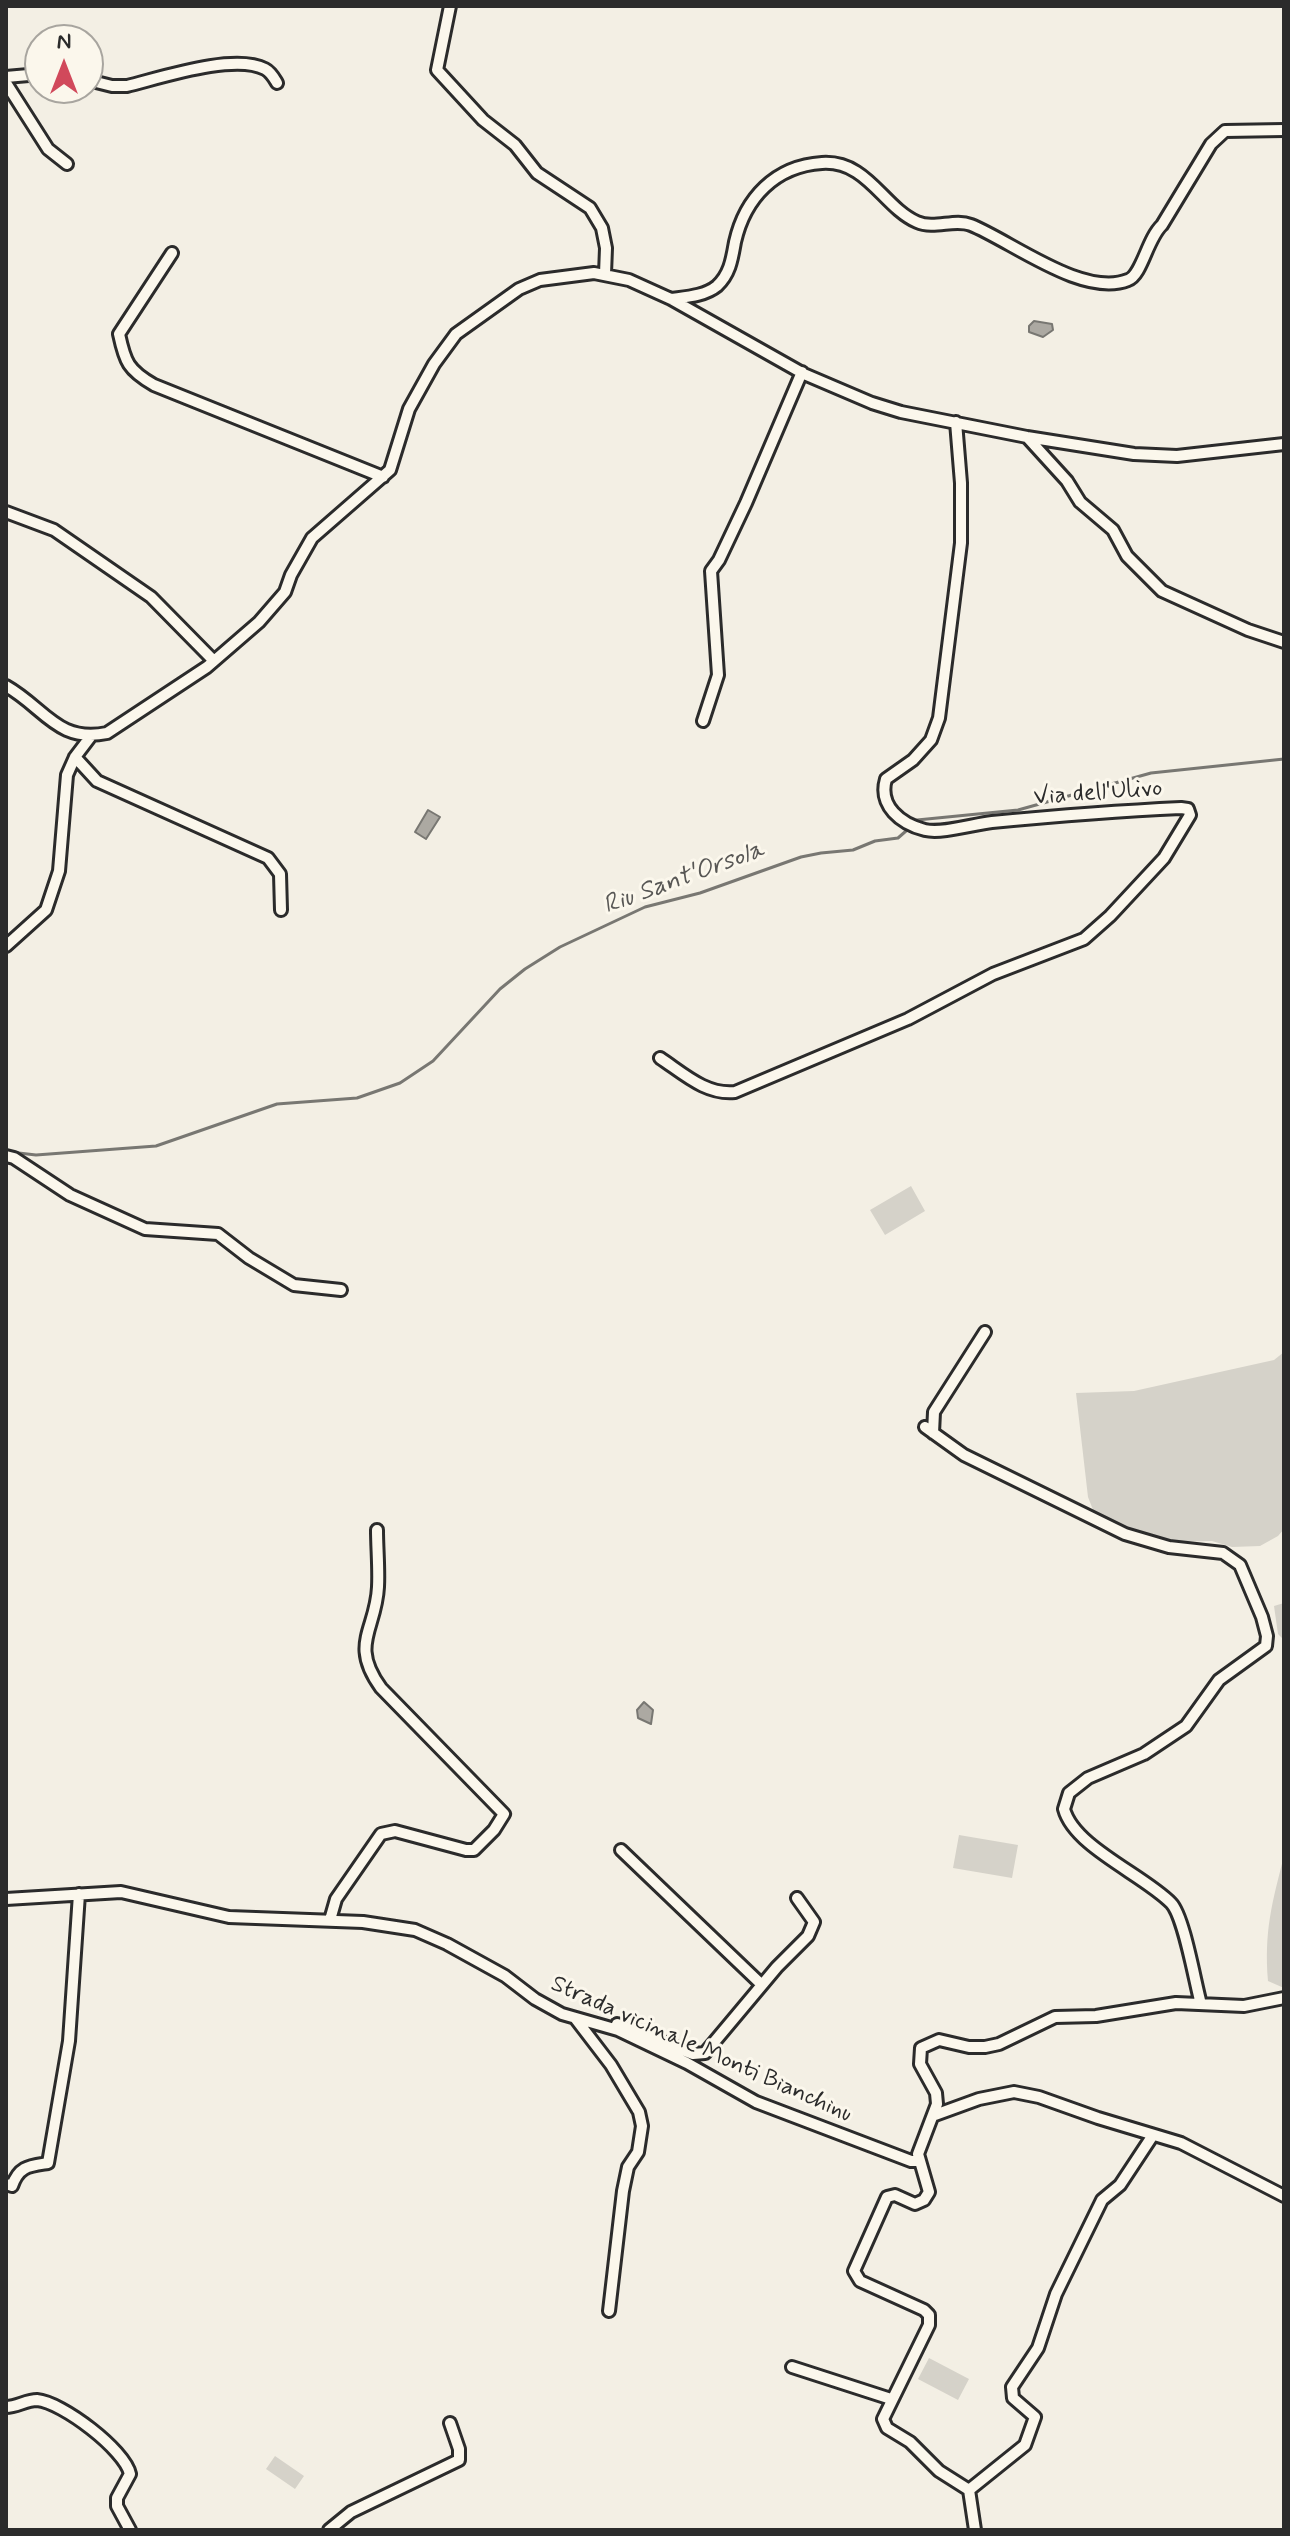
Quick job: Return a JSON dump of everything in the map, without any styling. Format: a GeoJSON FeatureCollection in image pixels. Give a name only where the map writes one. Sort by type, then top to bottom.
{"type":"FeatureCollection","features":[{"type":"Feature","properties":{"kind":"street"},"geometry":{"type":"LineString","coordinates":[[450,6],[437,70],[483,120],[515,145],[537,173],[590,208],[602,228],[606,248],[605,274]]}},
{"type":"Feature","properties":{"kind":"street"},"geometry":{"type":"LineString","coordinates":[[104,84],[127,86],[225,64],[265,69],[277,83]]}},
{"type":"Feature","properties":{"kind":"street"},"geometry":{"type":"LineString","coordinates":[[6,83],[48,149],[67,164]]}},
{"type":"Feature","properties":{"kind":"street"},"geometry":{"type":"LineString","coordinates":[[671,299],[710,290],[718,285],[731,266],[747,208],[767,182],[797,166],[826,163],[848,168],[871,181],[904,214],[918,223],[934,226],[966,223],[1056,270],[1088,281],[1127,281],[1136,275],[1152,235],[1162,225],[1211,144],[1225,131],[1284,130]]}},
{"type":"Feature","properties":{"kind":"street"},"geometry":{"type":"LineString","coordinates":[[172,253],[119,334],[132,372],[154,385],[383,477]]}},
{"type":"Feature","properties":{"kind":"street"},"geometry":{"type":"LineString","coordinates":[[6,686],[22,695],[62,729],[91,736],[107,733],[214,661],[259,622],[285,592],[312,538],[390,470],[409,409],[434,364],[456,334],[528,284],[563,277],[605,274],[629,280],[671,299],[802,372],[872,403],[901,412],[1134,454],[1177,456],[1284,444]]}},
{"type":"Feature","properties":{"kind":"street"},"geometry":{"type":"LineString","coordinates":[[703,721],[718,675],[711,571],[746,503],[802,372]]}},
{"type":"Feature","properties":{"kind":"street","name":"Via dell'Ulivo"},"geometry":{"type":"LineString","coordinates":[[660,1058],[709,1090],[735,1092],[908,1019],[993,974],[1084,939],[1164,858],[1185,826],[1190,815],[1188,809],[1181,808],[988,822],[940,830],[926,830],[890,811],[884,798],[886,779],[913,760],[931,740],[944,690],[961,543],[961,483],[956,422]]}},
{"type":"Feature","properties":{"kind":"street"},"geometry":{"type":"LineString","coordinates":[[1027,437],[1067,481],[1080,502],[1113,530],[1127,556],[1162,591],[1248,630],[1284,642]]}},
{"type":"Feature","properties":{"kind":"street"},"geometry":{"type":"LineString","coordinates":[[6,512],[54,530],[151,597],[214,661]]}},
{"type":"Feature","properties":{"kind":"street"},"geometry":{"type":"LineString","coordinates":[[6,946],[46,910],[59,871],[67,775],[75,757],[91,736]]}},
{"type":"Feature","properties":{"kind":"street"},"geometry":{"type":"LineString","coordinates":[[75,757],[97,781],[268,858],[280,874],[281,910]]}},
{"type":"Feature","properties":{"kind":"street"},"geometry":{"type":"LineString","coordinates":[[6,1156],[14,1158],[70,1195],[145,1229],[218,1234],[249,1258],[294,1285],[341,1290]]}},
{"type":"Feature","properties":{"kind":"street"},"geometry":{"type":"LineString","coordinates":[[985,1332],[934,1412],[929,1430],[964,1455],[1125,1534],[1169,1547],[1223,1553],[1240,1565],[1262,1617],[1266,1646],[1219,1680],[1186,1726],[1144,1754],[1088,1778],[1069,1793],[1064,1809],[1074,1828],[1173,1905],[1201,2004]]}},
{"type":"Feature","properties":{"kind":"street"},"geometry":{"type":"LineString","coordinates":[[330,1920],[336,1899],[381,1834],[395,1831],[474,1850],[494,1830],[504,1814],[370,1673],[366,1664],[365,1637],[378,1589],[377,1530]]}},
{"type":"Feature","properties":{"kind":"street"},"geometry":{"type":"LineString","coordinates":[[621,1850],[762,1985]]}},
{"type":"Feature","properties":{"kind":"street","name":"Strada vicinale Monti Bianchinu"},"geometry":{"type":"LineString","coordinates":[[6,1899],[121,1892],[229,1917],[330,1920],[415,1930],[505,1976],[535,1999],[562,2014],[618,2030],[687,2063],[756,2102],[918,2161]]}},
{"type":"Feature","properties":{"kind":"street"},"geometry":{"type":"LineString","coordinates":[[6,2184],[12,2186],[16,2174],[23,2169],[48,2163],[69,2041],[79,1894]]}},
{"type":"Feature","properties":{"kind":"street"},"geometry":{"type":"LineString","coordinates":[[562,2014],[571,2009],[636,2030],[693,2054],[705,2053],[808,1936],[813,1927],[811,1916],[797,1898]]}},
{"type":"Feature","properties":{"kind":"street"},"geometry":{"type":"LineString","coordinates":[[975,2530],[969,2490],[939,2471],[910,2442],[887,2428],[884,2414],[930,2318],[924,2310],[860,2281],[854,2267],[887,2197],[895,2195],[915,2204],[928,2196],[929,2186],[918,2161],[923,2138],[935,2115],[936,2093],[920,2064],[921,2048],[939,2040],[969,2047],[999,2044],[1055,2017],[1096,2016],[1176,2003],[1244,2006],[1284,1998]]}},
{"type":"Feature","properties":{"kind":"street"},"geometry":{"type":"LineString","coordinates":[[573,2017],[611,2065],[639,2112],[642,2126],[638,2152],[628,2167],[623,2191],[609,2311]]}},
{"type":"Feature","properties":{"kind":"street"},"geometry":{"type":"LineString","coordinates":[[935,2115],[979,2099],[1014,2092],[1039,2097],[1181,2143],[1284,2196]]}},
{"type":"Feature","properties":{"kind":"street"},"geometry":{"type":"LineString","coordinates":[[969,2490],[1025,2445],[1035,2417],[1013,2398],[1012,2387],[1038,2348],[1056,2294],[1102,2200],[1120,2185],[1153,2135]]}},
{"type":"Feature","properties":{"kind":"street"},"geometry":{"type":"LineString","coordinates":[[792,2367],[891,2399]]}},
{"type":"Feature","properties":{"kind":"street"},"geometry":{"type":"LineString","coordinates":[[6,2407],[17,2407],[33,2400],[42,2401],[92,2430],[120,2455],[128,2465],[130,2474],[117,2498],[117,2506],[130,2530]]}},
{"type":"Feature","properties":{"kind":"street"},"geometry":{"type":"LineString","coordinates":[[329,2530],[351,2512],[459,2460],[459,2449],[450,2423]]}},
{"type":"Feature","properties":{"kind":"shaded area"},"geometry":{"type":"Polygon","coordinates":[[[1034,321],[1052,324],[1053,330],[1043,337],[1029,332],[1029,326],[1034,321]]]}},
{"type":"Feature","properties":{"kind":"shaded area"},"geometry":{"type":"Polygon","coordinates":[[[428,810],[440,817],[426,839],[415,832],[428,810]]]}},
{"type":"Feature","properties":{"kind":"shaded area"},"geometry":{"type":"Polygon","coordinates":[[[911,1186],[925,1211],[885,1235],[870,1210],[911,1186]]]}},
{"type":"Feature","properties":{"kind":"shaded area"},"geometry":{"type":"Polygon","coordinates":[[[1284,1352],[1284,1529],[1278,1536],[1260,1546],[1232,1547],[1212,1541],[1152,1542],[1097,1520],[1088,1497],[1076,1393],[1134,1391],[1274,1360],[1284,1352]]]}},
{"type":"Feature","properties":{"kind":"shaded area"},"geometry":{"type":"Polygon","coordinates":[[[1284,1603],[1284,1640],[1278,1634],[1274,1606],[1284,1603]]]}},
{"type":"Feature","properties":{"kind":"shaded area"},"geometry":{"type":"Polygon","coordinates":[[[644,1702],[653,1710],[651,1724],[638,1718],[637,1710],[644,1702]]]}},
{"type":"Feature","properties":{"kind":"shaded area"},"geometry":{"type":"Polygon","coordinates":[[[959,1835],[1018,1845],[1012,1878],[953,1868],[959,1835]]]}},
{"type":"Feature","properties":{"kind":"shaded area"},"geometry":{"type":"Polygon","coordinates":[[[1284,1856],[1284,1988],[1268,1981],[1267,1947],[1270,1917],[1284,1856]]]}},
{"type":"Feature","properties":{"kind":"shaded area"},"geometry":{"type":"Polygon","coordinates":[[[929,2358],[969,2379],[958,2400],[918,2379],[929,2358]]]}},
{"type":"Feature","properties":{"kind":"shaded area"},"geometry":{"type":"Polygon","coordinates":[[[275,2456],[304,2476],[295,2489],[266,2469],[275,2456]]]}},
{"type":"Feature","properties":{"kind":"waterway","name":"Riu Sant'Orsola"},"geometry":{"type":"LineString","coordinates":[[917,820],[1018,810],[1151,773],[1284,759]]}},
{"type":"Feature","properties":{"kind":"waterway","name":"Riu Sant'Orsola"},"geometry":{"type":"LineString","coordinates":[[10,1152],[36,1155],[156,1146],[277,1104],[357,1098],[400,1083],[433,1061],[500,989],[560,947],[645,907],[700,893],[801,857],[853,850],[875,841],[898,838],[906,831]]}}]}
